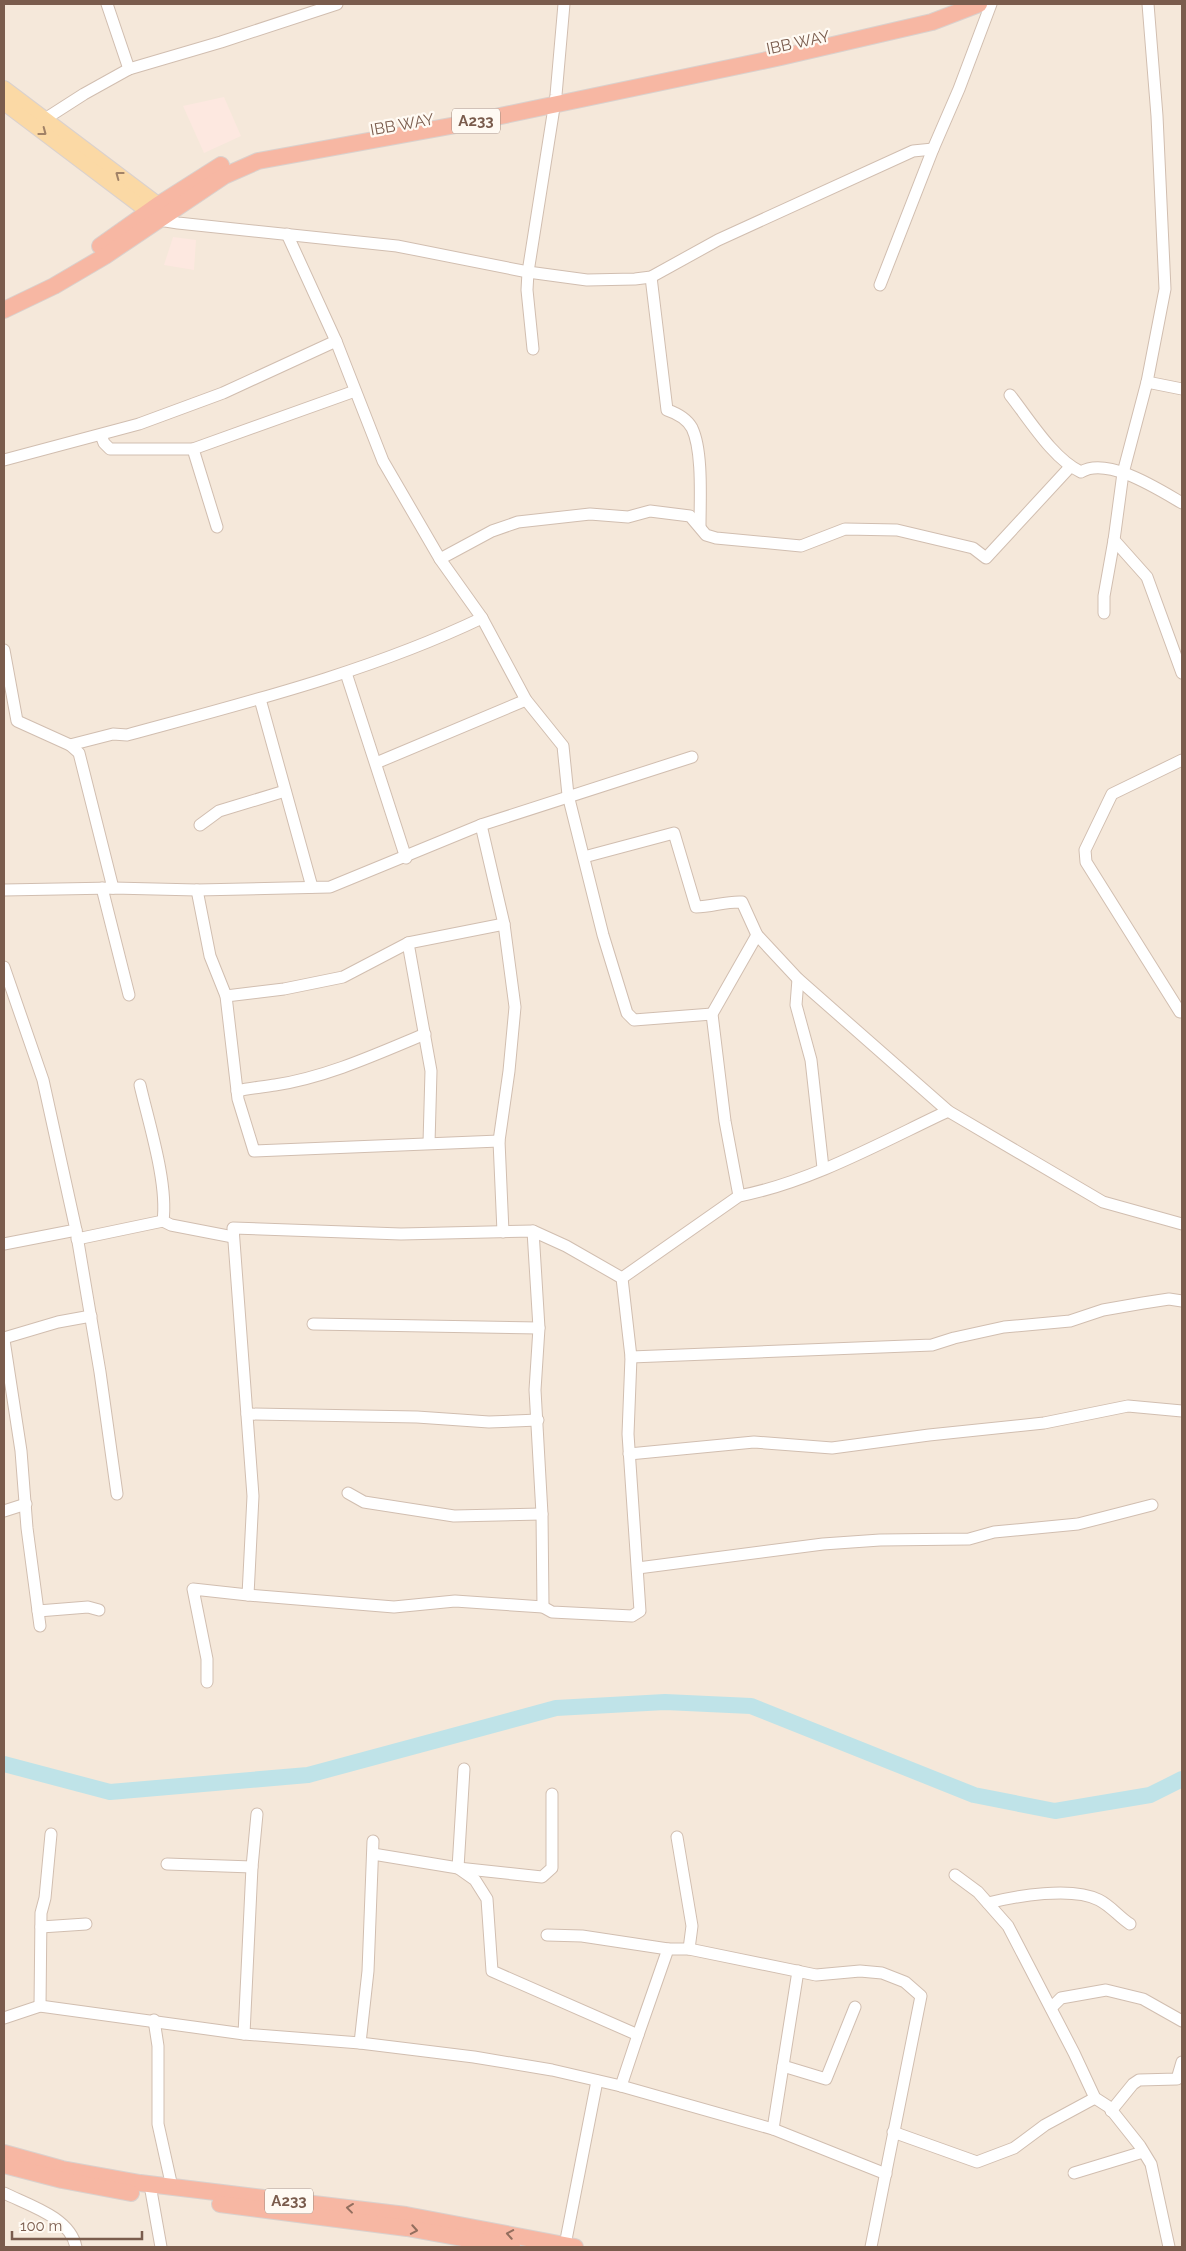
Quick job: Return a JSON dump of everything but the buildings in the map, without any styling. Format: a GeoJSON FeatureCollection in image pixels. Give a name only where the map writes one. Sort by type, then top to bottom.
{"type":"FeatureCollection","features":[{"type":"Feature","properties":{"kind":"highway","name":"IBB WAY"},"geometry":{"type":"LineString","coordinates":[[4,298],[57,272],[163,214],[219,166],[250,154],[555,100],[887,22],[950,4]]}},
{"type":"Feature","properties":{"kind":"highway","name":"A233"},"geometry":{"type":"LineString","coordinates":[[555,100],[890,33],[932,22],[979,4]]}},
{"type":"Feature","properties":{"kind":"highway","name":"A233"},"geometry":{"type":"LineString","coordinates":[[4,310],[54,286],[105,256],[163,214]]}},
{"type":"Feature","properties":{"kind":"highway","name":"A233"},"geometry":{"type":"LineString","coordinates":[[4,2152],[62,2169],[151,2190],[172,2187],[406,2215],[570,2246]]}},
{"type":"Feature","properties":{"kind":"highway","name":"A233"},"geometry":{"type":"LineString","coordinates":[[4,2165],[62,2180],[151,2190],[407,2228],[512,2247]]}},
{"type":"Feature","properties":{"kind":"main road"},"geometry":{"type":"LineString","coordinates":[[4,88],[163,214]]}},
{"type":"Feature","properties":{"kind":"main road"},"geometry":{"type":"LineString","coordinates":[[4,103],[163,214]]}},
{"type":"Feature","properties":{"kind":"street"},"geometry":{"type":"LineString","coordinates":[[107,4],[129,69]]}},
{"type":"Feature","properties":{"kind":"street"},"geometry":{"type":"LineString","coordinates":[[45,119],[84,94],[129,69],[337,4]]}},
{"type":"Feature","properties":{"kind":"street"},"geometry":{"type":"LineString","coordinates":[[533,349],[527,290],[528,272],[555,100],[564,4]]}},
{"type":"Feature","properties":{"kind":"street"},"geometry":{"type":"LineString","coordinates":[[880,285],[933,149],[960,89],[991,4]]}},
{"type":"Feature","properties":{"kind":"street"},"geometry":{"type":"LineString","coordinates":[[1104,614],[1104,596],[1123,473],[1147,382],[1165,289],[1157,116],[1148,4]]}},
{"type":"Feature","properties":{"kind":"street"},"geometry":{"type":"LineString","coordinates":[[163,214],[287,234],[397,246],[528,272],[587,280],[635,279],[651,276],[718,240],[913,151],[933,149]]}},
{"type":"Feature","properties":{"kind":"street"},"geometry":{"type":"LineString","coordinates":[[287,234],[336,341],[383,461],[440,559],[482,618],[526,700],[562,746],[568,795],[603,935],[628,1013],[634,1020],[712,1014]]}},
{"type":"Feature","properties":{"kind":"street"},"geometry":{"type":"LineString","coordinates":[[651,276],[667,410],[677,414],[692,427],[699,462],[700,526]]}},
{"type":"Feature","properties":{"kind":"street"},"geometry":{"type":"LineString","coordinates":[[4,460],[139,424],[223,393],[336,341]]}},
{"type":"Feature","properties":{"kind":"street"},"geometry":{"type":"LineString","coordinates":[[1147,382],[1182,389]]}},
{"type":"Feature","properties":{"kind":"street"},"geometry":{"type":"LineString","coordinates":[[101,435],[104,443],[110,449],[193,449],[355,391]]}},
{"type":"Feature","properties":{"kind":"street"},"geometry":{"type":"LineString","coordinates":[[1010,395],[1056,453],[1070,467],[1081,472],[1089,468],[1108,468],[1123,473],[1182,503]]}},
{"type":"Feature","properties":{"kind":"street"},"geometry":{"type":"LineString","coordinates":[[193,449],[217,527]]}},
{"type":"Feature","properties":{"kind":"street"},"geometry":{"type":"LineString","coordinates":[[440,559],[492,531],[518,522],[590,514],[628,517],[650,512],[690,516],[706,535],[716,538],[801,546],[845,529],[897,530],[973,548],[986,558],[1070,467]]}},
{"type":"Feature","properties":{"kind":"street"},"geometry":{"type":"LineString","coordinates":[[1114,540],[1147,577],[1182,673]]}},
{"type":"Feature","properties":{"kind":"street"},"geometry":{"type":"LineString","coordinates":[[70,745],[113,734],[127,735],[260,699],[346,673],[440,638],[482,618]]}},
{"type":"Feature","properties":{"kind":"street"},"geometry":{"type":"LineString","coordinates":[[4,650],[17,721],[70,745],[79,754],[129,995]]}},
{"type":"Feature","properties":{"kind":"street"},"geometry":{"type":"LineString","coordinates":[[346,673],[406,858]]}},
{"type":"Feature","properties":{"kind":"street"},"geometry":{"type":"LineString","coordinates":[[260,699],[312,887]]}},
{"type":"Feature","properties":{"kind":"street"},"geometry":{"type":"LineString","coordinates":[[376,763],[526,700]]}},
{"type":"Feature","properties":{"kind":"street"},"geometry":{"type":"LineString","coordinates":[[4,890],[108,888],[197,890],[330,887],[406,858],[481,825],[568,795],[692,757]]}},
{"type":"Feature","properties":{"kind":"street"},"geometry":{"type":"LineString","coordinates":[[1180,1012],[1084,856],[1085,850],[1112,794],[1182,760]]}},
{"type":"Feature","properties":{"kind":"street"},"geometry":{"type":"LineString","coordinates":[[200,825],[219,811],[285,791]]}},
{"type":"Feature","properties":{"kind":"street"},"geometry":{"type":"LineString","coordinates":[[481,825],[504,924],[515,1008],[509,1071],[499,1141],[503,1232]]}},
{"type":"Feature","properties":{"kind":"street"},"geometry":{"type":"LineString","coordinates":[[584,857],[674,833],[696,907],[713,907],[730,902],[742,902],[757,935],[798,979],[948,1111],[1103,1202],[1182,1224]]}},
{"type":"Feature","properties":{"kind":"street"},"geometry":{"type":"LineString","coordinates":[[197,890],[210,956],[226,996],[237,1091],[254,1151],[499,1141]]}},
{"type":"Feature","properties":{"kind":"street"},"geometry":{"type":"LineString","coordinates":[[226,996],[284,989],[343,977],[408,943],[504,924]]}},
{"type":"Feature","properties":{"kind":"street"},"geometry":{"type":"LineString","coordinates":[[739,1196],[725,1121],[712,1014],[757,935]]}},
{"type":"Feature","properties":{"kind":"street"},"geometry":{"type":"LineString","coordinates":[[408,943],[431,1071],[429,1143]]}},
{"type":"Feature","properties":{"kind":"street"},"geometry":{"type":"LineString","coordinates":[[4,967],[44,1080],[77,1235],[117,1494]]}},
{"type":"Feature","properties":{"kind":"street"},"geometry":{"type":"LineString","coordinates":[[798,979],[796,1005],[811,1060],[823,1168]]}},
{"type":"Feature","properties":{"kind":"street"},"geometry":{"type":"LineString","coordinates":[[237,1091],[275,1085],[318,1074],[360,1061],[425,1034]]}},
{"type":"Feature","properties":{"kind":"street"},"geometry":{"type":"LineString","coordinates":[[140,1085],[162,1182],[163,1221]]}},
{"type":"Feature","properties":{"kind":"street"},"geometry":{"type":"LineString","coordinates":[[622,1278],[739,1196],[762,1192],[848,1158],[948,1111]]}},
{"type":"Feature","properties":{"kind":"street"},"geometry":{"type":"LineString","coordinates":[[4,1244],[77,1235],[163,1221],[171,1225],[233,1237]]}},
{"type":"Feature","properties":{"kind":"street"},"geometry":{"type":"LineString","coordinates":[[248,1595],[253,1496],[233,1228],[401,1234],[533,1231],[566,1246],[622,1278]]}},
{"type":"Feature","properties":{"kind":"street"},"geometry":{"type":"LineString","coordinates":[[533,1231],[539,1328],[535,1390],[542,1514],[543,1607]]}},
{"type":"Feature","properties":{"kind":"street"},"geometry":{"type":"LineString","coordinates":[[207,1682],[207,1659],[193,1589],[394,1607],[455,1601],[543,1607],[552,1612],[632,1616],[640,1611],[628,1434],[631,1358],[622,1278]]}},
{"type":"Feature","properties":{"kind":"street"},"geometry":{"type":"LineString","coordinates":[[631,1358],[932,1344],[1004,1327],[1070,1321],[1103,1310],[1143,1303],[1169,1299],[1182,1301]]}},
{"type":"Feature","properties":{"kind":"street"},"geometry":{"type":"LineString","coordinates":[[40,1626],[21,1450],[4,1339],[58,1322],[91,1316]]}},
{"type":"Feature","properties":{"kind":"street"},"geometry":{"type":"LineString","coordinates":[[314,1324],[539,1328]]}},
{"type":"Feature","properties":{"kind":"street"},"geometry":{"type":"LineString","coordinates":[[629,1454],[754,1442],[832,1448],[929,1435],[1044,1423],[1128,1406],[1182,1411]]}},
{"type":"Feature","properties":{"kind":"street"},"geometry":{"type":"LineString","coordinates":[[247,1414],[417,1417],[489,1422],[538,1420]]}},
{"type":"Feature","properties":{"kind":"street"},"geometry":{"type":"LineString","coordinates":[[348,1493],[364,1502],[445,1515],[542,1514]]}},
{"type":"Feature","properties":{"kind":"street"},"geometry":{"type":"LineString","coordinates":[[4,1510],[26,1504]]}},
{"type":"Feature","properties":{"kind":"street"},"geometry":{"type":"LineString","coordinates":[[638,1568],[823,1544],[890,1540],[970,1539],[994,1532],[1078,1524],[1152,1505]]}},
{"type":"Feature","properties":{"kind":"street"},"geometry":{"type":"LineString","coordinates":[[38,1611],[88,1607],[98,1610]]}},
{"type":"Feature","properties":{"kind":"street"},"geometry":{"type":"LineString","coordinates":[[458,1868],[464,1769]]}},
{"type":"Feature","properties":{"kind":"street"},"geometry":{"type":"LineString","coordinates":[[373,1854],[458,1868],[542,1877],[552,1868],[552,1794]]}},
{"type":"Feature","properties":{"kind":"street"},"geometry":{"type":"LineString","coordinates":[[244,2034],[252,1867],[257,1814]]}},
{"type":"Feature","properties":{"kind":"street"},"geometry":{"type":"LineString","coordinates":[[40,2006],[41,1927],[51,1834]]}},
{"type":"Feature","properties":{"kind":"street"},"geometry":{"type":"LineString","coordinates":[[677,1837],[692,1926],[689,1949]]}},
{"type":"Feature","properties":{"kind":"street"},"geometry":{"type":"LineString","coordinates":[[360,2043],[368,1971],[373,1841]]}},
{"type":"Feature","properties":{"kind":"street"},"geometry":{"type":"LineString","coordinates":[[167,1864],[252,1867]]}},
{"type":"Feature","properties":{"kind":"street"},"geometry":{"type":"LineString","coordinates":[[458,1868],[475,1880],[487,1899],[492,1971],[638,2035]]}},
{"type":"Feature","properties":{"kind":"street"},"geometry":{"type":"LineString","coordinates":[[955,1875],[978,1892],[1008,1926],[1095,2098],[1109,2107],[1150,2164],[1170,2247]]}},
{"type":"Feature","properties":{"kind":"street"},"geometry":{"type":"LineString","coordinates":[[988,1903],[1013,1896],[1075,1895],[1098,1899],[1130,1924]]}},
{"type":"Feature","properties":{"kind":"street"},"geometry":{"type":"LineString","coordinates":[[41,1927],[86,1924]]}},
{"type":"Feature","properties":{"kind":"street"},"geometry":{"type":"LineString","coordinates":[[547,1935],[582,1936],[668,1949],[689,1949],[816,1975],[860,1971],[882,1973],[905,1982],[921,1996],[871,2247]]}},
{"type":"Feature","properties":{"kind":"street"},"geometry":{"type":"LineString","coordinates":[[621,2086],[668,1949]]}},
{"type":"Feature","properties":{"kind":"street"},"geometry":{"type":"LineString","coordinates":[[773,2129],[798,1971]]}},
{"type":"Feature","properties":{"kind":"street"},"geometry":{"type":"LineString","coordinates":[[1051,2008],[1061,1998],[1106,1990],[1143,1999],[1182,2021]]}},
{"type":"Feature","properties":{"kind":"street"},"geometry":{"type":"LineString","coordinates":[[4,2018],[40,2006],[154,2020],[244,2034],[360,2043],[474,2057],[552,2070],[621,2086],[773,2129],[886,2174]]}},
{"type":"Feature","properties":{"kind":"street"},"geometry":{"type":"LineString","coordinates":[[783,2066],[826,2079],[855,2007]]}},
{"type":"Feature","properties":{"kind":"street"},"geometry":{"type":"LineString","coordinates":[[154,2020],[158,2046],[158,2124],[172,2187]]}},
{"type":"Feature","properties":{"kind":"street"},"geometry":{"type":"LineString","coordinates":[[1111,2111],[1133,2084],[1139,2080],[1177,2079],[1182,2062]]}},
{"type":"Feature","properties":{"kind":"street"},"geometry":{"type":"LineString","coordinates":[[570,2246],[597,2081]]}},
{"type":"Feature","properties":{"kind":"street"},"geometry":{"type":"LineString","coordinates":[[893,2132],[976,2162],[1014,2148],[1045,2125],[1095,2098]]}},
{"type":"Feature","properties":{"kind":"street"},"geometry":{"type":"LineString","coordinates":[[1074,2173],[1143,2152]]}},
{"type":"Feature","properties":{"kind":"street"},"geometry":{"type":"LineString","coordinates":[[151,2190],[161,2247]]}},
{"type":"Feature","properties":{"kind":"street"},"geometry":{"type":"LineString","coordinates":[[4,2193],[58,2220],[73,2238],[76,2247]]}},
{"type":"Feature","properties":{"kind":"shaded area"},"geometry":{"type":"Polygon","coordinates":[[[4,4],[1182,4],[1182,2247],[4,2247],[4,4]]]}},
{"type":"Feature","properties":{"kind":"shaded area"},"geometry":{"type":"Polygon","coordinates":[[[224,97],[241,136],[204,153],[183,106],[224,97]]]}},
{"type":"Feature","properties":{"kind":"shaded area"},"geometry":{"type":"Polygon","coordinates":[[[173,237],[196,240],[194,270],[164,265],[173,237]]]}},
{"type":"Feature","properties":{"kind":"waterway"},"geometry":{"type":"LineString","coordinates":[[4,1764],[110,1792],[308,1775],[556,1708],[665,1702],[751,1706],[974,1795],[1055,1811],[1150,1795],[1182,1779]]}}]}
